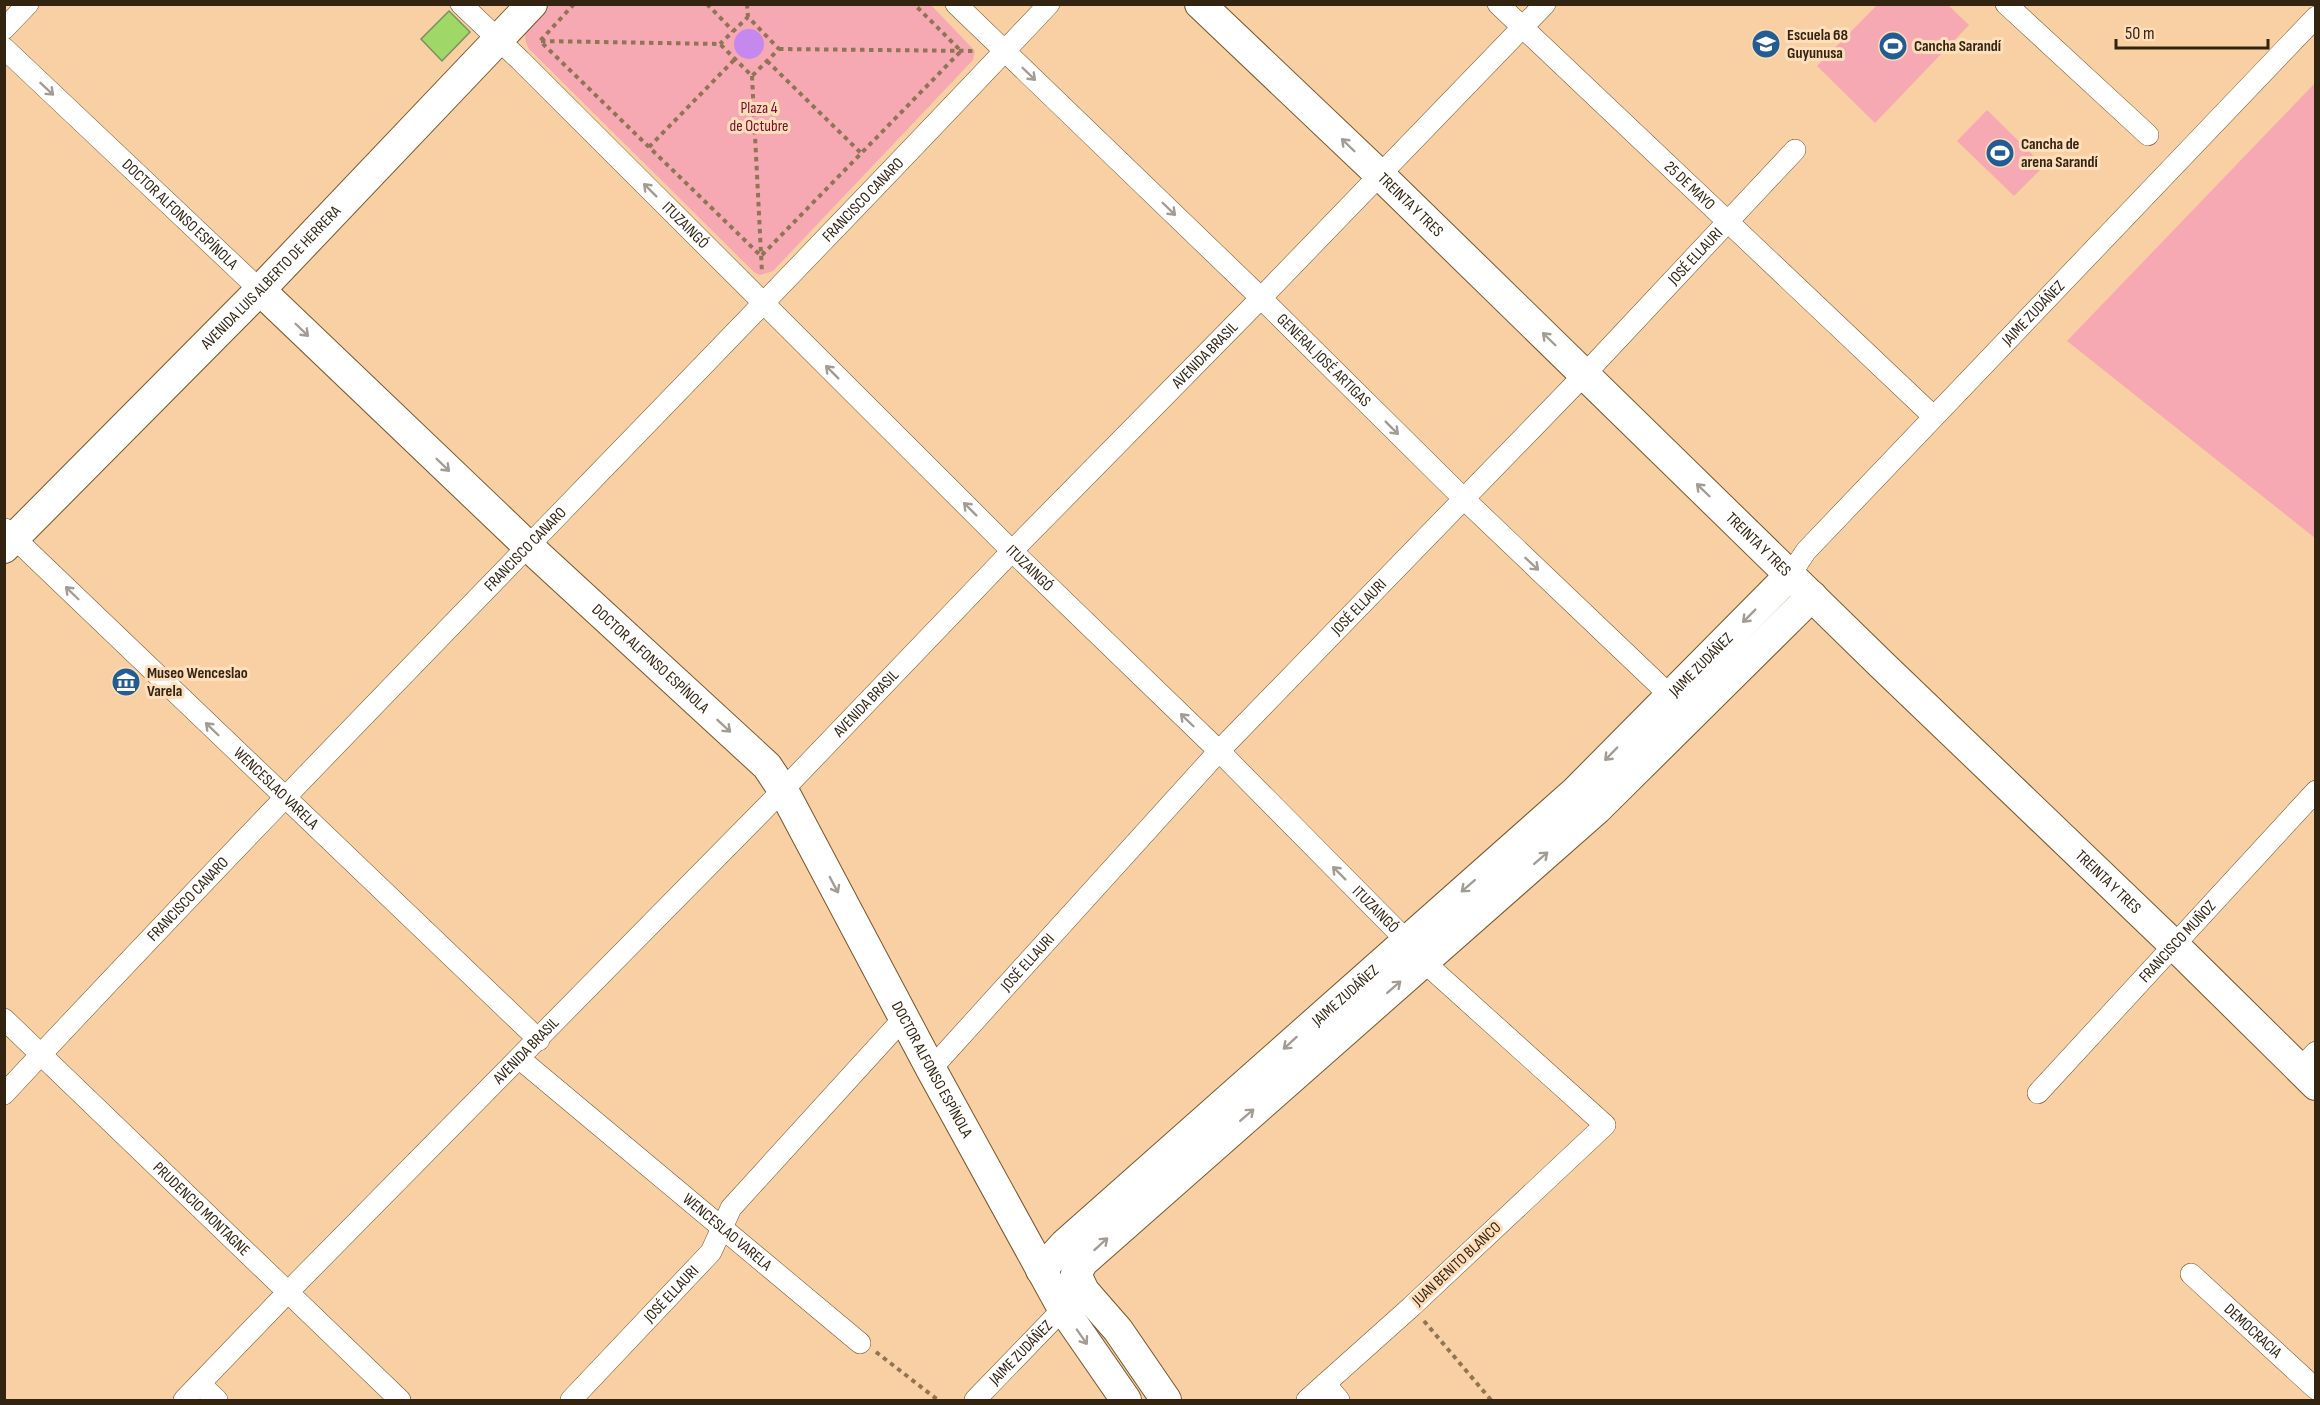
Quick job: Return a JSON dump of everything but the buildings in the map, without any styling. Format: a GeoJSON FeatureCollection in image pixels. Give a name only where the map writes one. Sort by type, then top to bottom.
{"type":"FeatureCollection","features":[{"type":"Feature","properties":{"kind":"street"},"geometry":{"type":"LineString","coordinates":[[4,29],[28,4]]}},
{"type":"Feature","properties":{"kind":"street","name":"ITUZAINGÓ"},"geometry":{"type":"LineString","coordinates":[[461,4],[1012,551],[1219,751],[1414,950],[1605,1125]]}},
{"type":"Feature","properties":{"kind":"street","name":"AVENIDA LUIS ALBERTO DE HERRERA"},"geometry":{"type":"LineString","coordinates":[[8,538],[260,290],[532,4]]}},
{"type":"Feature","properties":{"kind":"street","name":"GENERAL JOSÉ ARTIGAS"},"geometry":{"type":"LineString","coordinates":[[956,4],[1261,298],[1463,498],[1680,704]]}},
{"type":"Feature","properties":{"kind":"street","name":"FRANCISCO CANARO"},"geometry":{"type":"LineString","coordinates":[[4,1094],[284,799],[529,547],[1049,4]]}},
{"type":"Feature","properties":{"kind":"street","name":"TREINTA Y TRES"},"geometry":{"type":"LineString","coordinates":[[1200,4],[2173,944],[2310,1069]]}},
{"type":"Feature","properties":{"kind":"street","name":"25 DE MAYO"},"geometry":{"type":"LineString","coordinates":[[1498,4],[1933,416]]}},
{"type":"Feature","properties":{"kind":"street","name":"AVENIDA BRASIL"},"geometry":{"type":"LineString","coordinates":[[184,1401],[287,1293],[783,790],[1012,551],[1380,176],[1545,4]]}},
{"type":"Feature","properties":{"kind":"street"},"geometry":{"type":"LineString","coordinates":[[2006,4],[2148,135]]}},
{"type":"Feature","properties":{"kind":"street","name":"JAIME ZUDÁÑEZ"},"geometry":{"type":"LineString","coordinates":[[1680,704],[1790,575],[1806,550],[2316,17]]}},
{"type":"Feature","properties":{"kind":"street","name":"DOCTOR ALFONSO ESPÍNOLA"},"geometry":{"type":"LineString","coordinates":[[4,48],[529,547],[767,766],[783,790],[1041,1270],[1074,1291],[1118,1330],[1166,1401]]}},
{"type":"Feature","properties":{"kind":"street","name":"JOSÉ ELLAURI"},"geometry":{"type":"LineString","coordinates":[[931,1069],[1219,751],[1585,374],[1795,150]]}},
{"type":"Feature","properties":{"kind":"street","name":"WENCESLAO VARELA"},"geometry":{"type":"LineString","coordinates":[[8,538],[538,1040]]}},
{"type":"Feature","properties":{"kind":"street","name":"JAIME ZUDÁÑEZ"},"geometry":{"type":"LineString","coordinates":[[975,1401],[1074,1291],[1094,1251],[1414,950],[1575,792],[1812,596]]}},
{"type":"Feature","properties":{"kind":"street","name":"FRANCISCO MUÑOZ"},"geometry":{"type":"LineString","coordinates":[[2038,1093],[2316,790]]}},
{"type":"Feature","properties":{"kind":"street","name":"JAIME ZUDÁÑEZ"},"geometry":{"type":"LineString","coordinates":[[1041,1270],[1065,1244],[1414,950]]}},
{"type":"Feature","properties":{"kind":"street","name":"JOSÉ ELLAURI"},"geometry":{"type":"LineString","coordinates":[[571,1401],[711,1252],[730,1208],[904,1018]]}},
{"type":"Feature","properties":{"kind":"street","name":"PRUDENCIO MONTAGNE"},"geometry":{"type":"LineString","coordinates":[[4,1019],[400,1401]]}},
{"type":"Feature","properties":{"kind":"street","name":"WENCESLAO VARELA"},"geometry":{"type":"LineString","coordinates":[[520,1059],[860,1343]]}},
{"type":"Feature","properties":{"kind":"street","name":"JUAN BENITO BLANCO"},"geometry":{"type":"LineString","coordinates":[[1307,1401],[1605,1125]]}},
{"type":"Feature","properties":{"kind":"street","name":"DEMOCRACIA"},"geometry":{"type":"LineString","coordinates":[[2191,1274],[2316,1389]]}},
{"type":"Feature","properties":{"kind":"street","name":"DOCTOR ALFONSO ESPÍNOLA"},"geometry":{"type":"LineString","coordinates":[[1074,1291],[1126,1401]]}},
{"type":"Feature","properties":{"kind":"street"},"geometry":{"type":"LineString","coordinates":[[200,1384],[217,1401]]}},
{"type":"Feature","properties":{"kind":"street"},"geometry":{"type":"LineString","coordinates":[[1325,1384],[1339,1401]]}},
{"type":"Feature","properties":{"kind":"path"},"geometry":{"type":"LineString","coordinates":[[540,40],[574,4]]}},
{"type":"Feature","properties":{"kind":"path"},"geometry":{"type":"LineString","coordinates":[[707,4],[734,31]]}},
{"type":"Feature","properties":{"kind":"path"},"geometry":{"type":"LineString","coordinates":[[747,4],[748,17],[779,49]]}},
{"type":"Feature","properties":{"kind":"path"},"geometry":{"type":"LineString","coordinates":[[914,4],[961,51]]}},
{"type":"Feature","properties":{"kind":"path"},"geometry":{"type":"LineString","coordinates":[[720,44],[748,17]]}},
{"type":"Feature","properties":{"kind":"path"},"geometry":{"type":"LineString","coordinates":[[499,40],[720,44],[735,58],[752,76],[763,303]]}},
{"type":"Feature","properties":{"kind":"path"},"geometry":{"type":"LineString","coordinates":[[540,40],[761,256]]}},
{"type":"Feature","properties":{"kind":"path"},"geometry":{"type":"LineString","coordinates":[[752,76],[779,49],[1005,51]]}},
{"type":"Feature","properties":{"kind":"path"},"geometry":{"type":"LineString","coordinates":[[761,256],[961,51]]}},
{"type":"Feature","properties":{"kind":"path"},"geometry":{"type":"LineString","coordinates":[[649,147],[735,58]]}},
{"type":"Feature","properties":{"kind":"path"},"geometry":{"type":"LineString","coordinates":[[766,61],[861,153]]}},
{"type":"Feature","properties":{"kind":"path"},"geometry":{"type":"LineString","coordinates":[[1411,1307],[1491,1401]]}},
{"type":"Feature","properties":{"kind":"path"},"geometry":{"type":"LineString","coordinates":[[860,1343],[870,1347],[938,1401]]}},
{"type":"Feature","properties":{"kind":"green space","name":"Plaza 4 de Octubre"},"geometry":{"type":"Polygon","coordinates":[[[930,4],[975,51],[973,60],[773,271],[760,275],[754,272],[530,50],[525,37],[529,25],[548,5],[930,4]]]}},
{"type":"Feature","properties":{"kind":"green space","name":"Cancha Sarandí"},"geometry":{"type":"Polygon","coordinates":[[[1878,4],[1948,5],[1969,25],[1875,123],[1817,66],[1878,4]]]}},
{"type":"Feature","properties":{"kind":"green space"},"geometry":{"type":"Polygon","coordinates":[[[2315,83],[2315,538],[2067,341],[2315,83]]]}},
{"type":"Feature","properties":{"kind":"green space","name":"Cancha de arena Sarandí"},"geometry":{"type":"Polygon","coordinates":[[[1987,110],[2044,166],[2014,196],[1957,141],[1987,110]]]}},
{"type":"Feature","properties":{"kind":"shaded area"},"geometry":{"type":"Polygon","coordinates":[[[749,29],[759,34],[764,44],[759,54],[749,59],[739,54],[734,44],[739,34],[749,29]]]}},
{"type":"Feature","properties":{"kind":"place","name":"Escuela 68 Guyunusa"},"geometry":{"type":"Point","coordinates":[1766,44]}},
{"type":"Feature","properties":{"kind":"place","name":"Cancha Sarandí"},"geometry":{"type":"Point","coordinates":[1893,46]}},
{"type":"Feature","properties":{"kind":"place","name":"Cancha de arena Sarandí"},"geometry":{"type":"Point","coordinates":[2000,153]}},
{"type":"Feature","properties":{"kind":"place","name":"Museo Wenceslao Varela"},"geometry":{"type":"Point","coordinates":[126,682]}}]}
